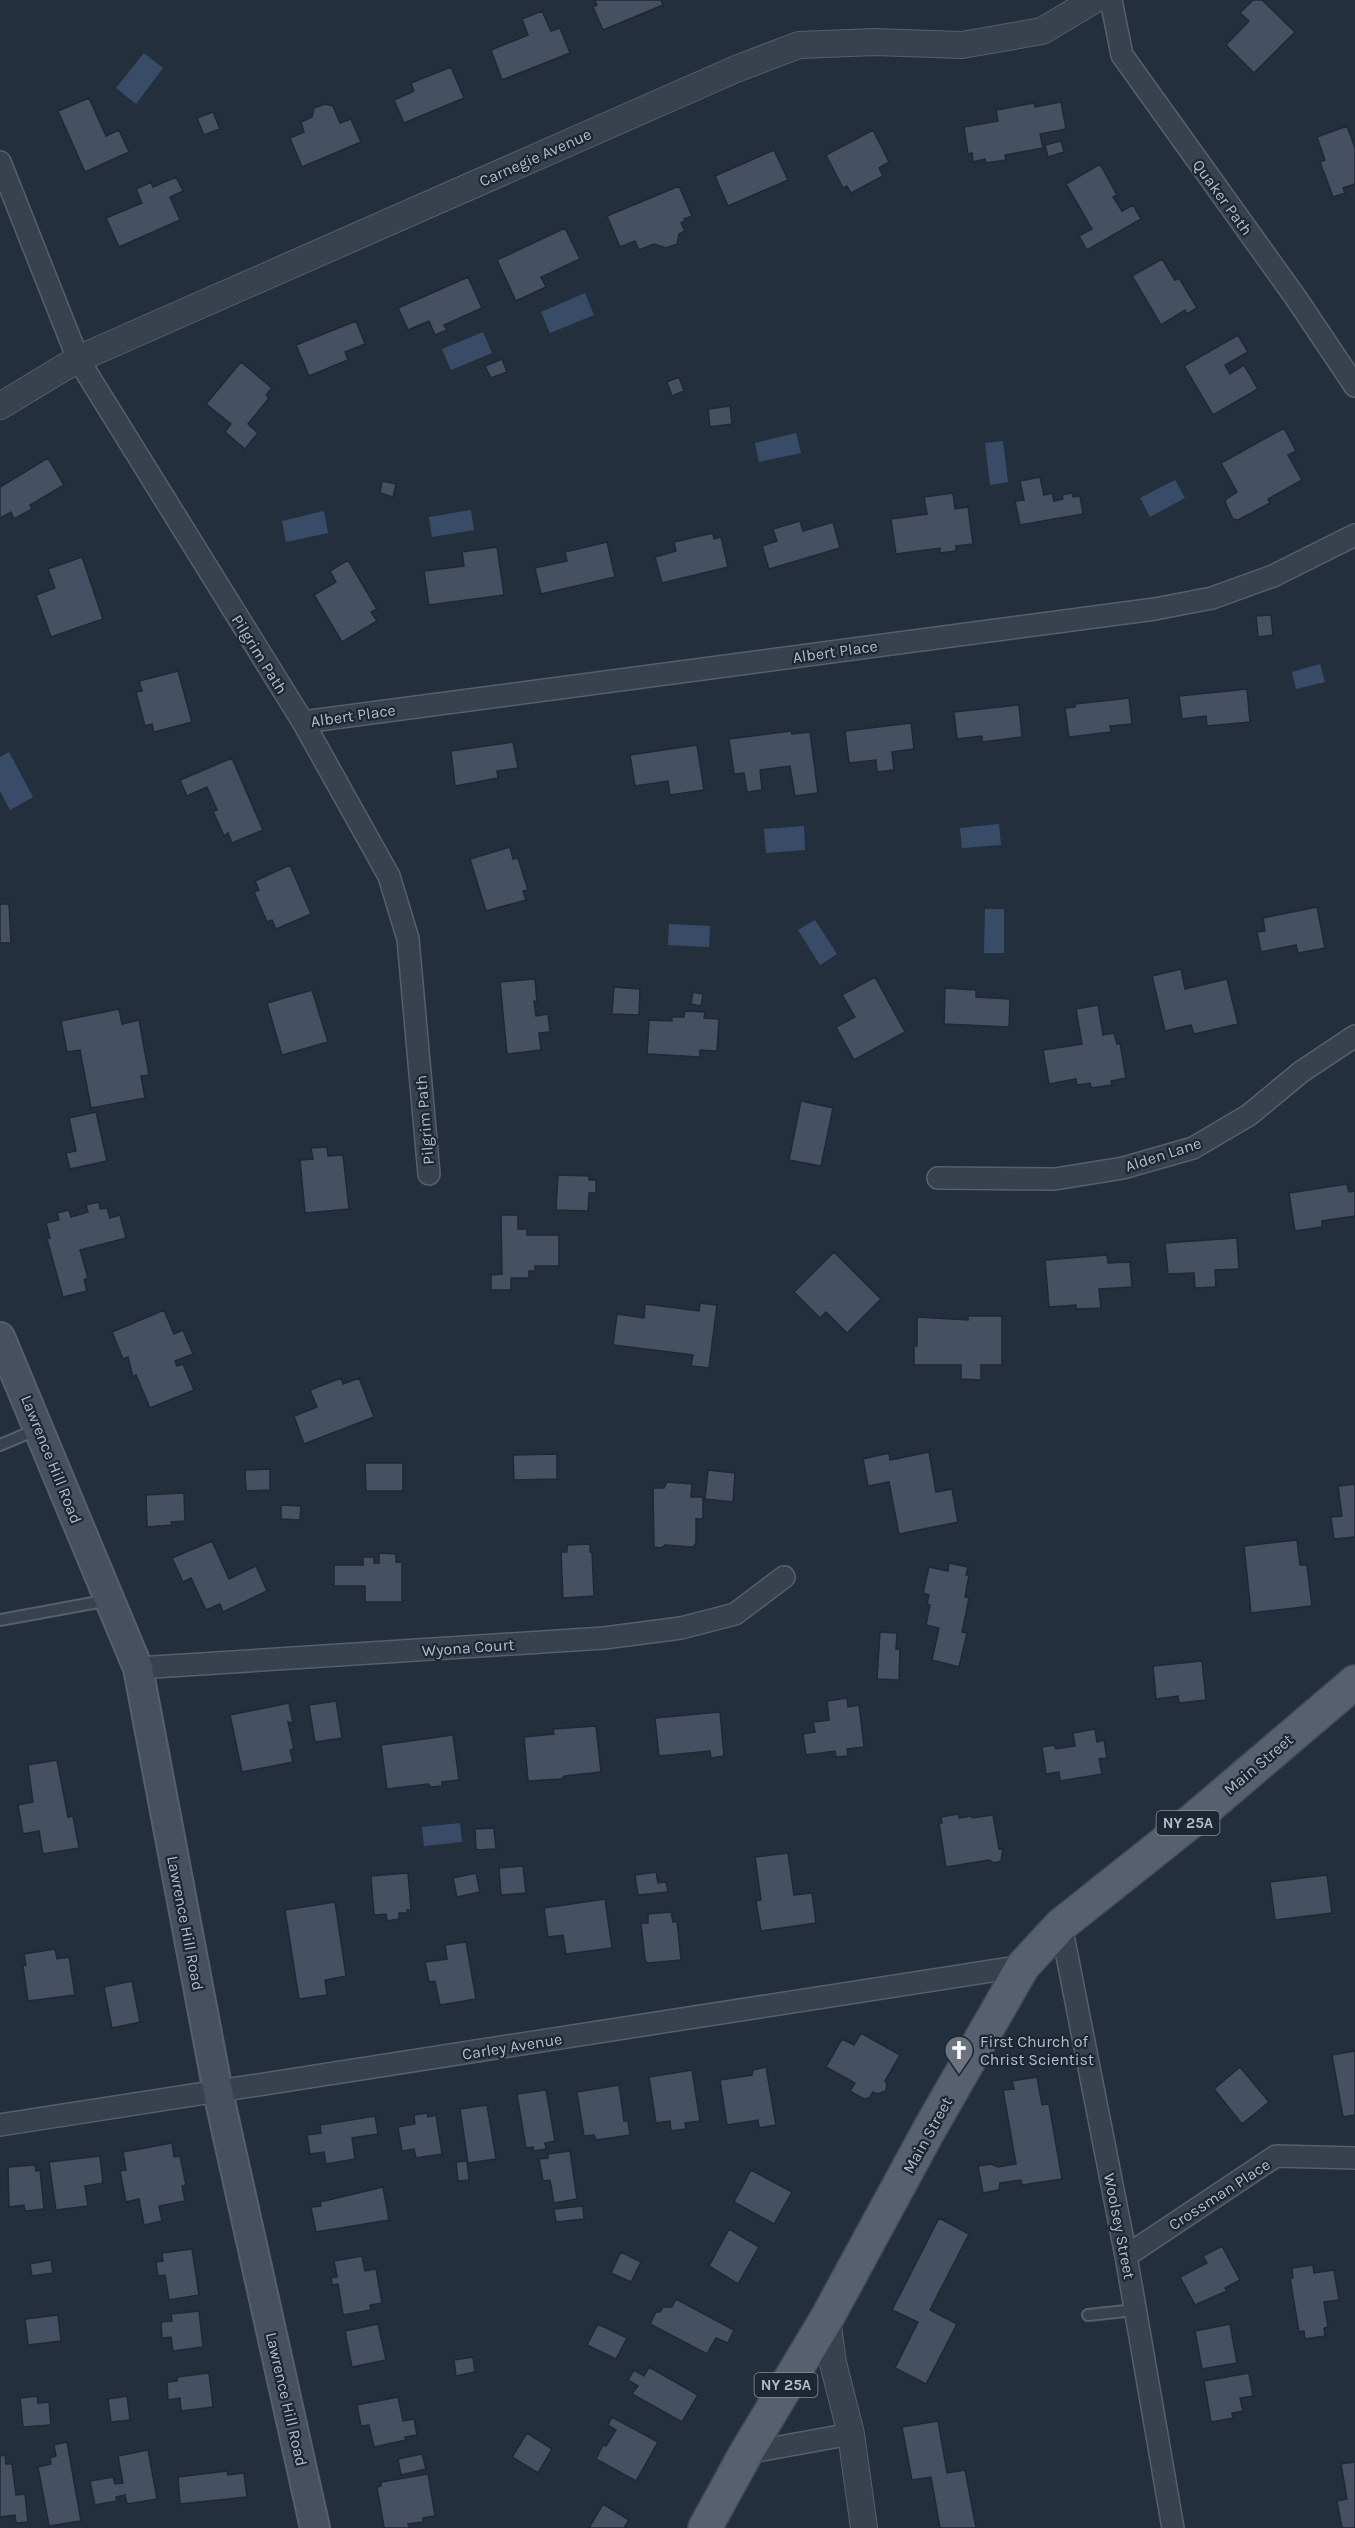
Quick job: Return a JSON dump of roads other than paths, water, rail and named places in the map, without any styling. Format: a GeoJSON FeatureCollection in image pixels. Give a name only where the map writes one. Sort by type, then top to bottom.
{"type":"FeatureCollection","features":[{"type":"Feature","properties":{"kind":"main road","name":"Lawrence Hill Road"},"geometry":{"type":"LineString","coordinates":[[0,1337],[138,1668],[218,2092],[315,2528]]}},
{"type":"Feature","properties":{"kind":"main road","name":"Main Street"},"geometry":{"type":"LineString","coordinates":[[705,2528],[746,2453],[827,2318],[929,2130],[1023,1966],[1061,1925],[1193,1820],[1355,1682]]}},
{"type":"Feature","properties":{"kind":"street","name":"Carnegie Avenue"},"geometry":{"type":"LineString","coordinates":[[0,406],[78,359],[736,69],[799,45],[875,42],[962,45],[1042,31],[1094,0]]}},
{"type":"Feature","properties":{"kind":"street","name":"Quaker Path"},"geometry":{"type":"LineString","coordinates":[[1111,0],[1122,55],[1296,298],[1355,386]]}},
{"type":"Feature","properties":{"kind":"street","name":"Pilgrim Path"},"geometry":{"type":"LineString","coordinates":[[0,162],[78,359],[303,722],[389,876],[408,939],[429,1174]]}},
{"type":"Feature","properties":{"kind":"street","name":"Albert Place"},"geometry":{"type":"LineString","coordinates":[[303,722],[1155,609],[1212,598],[1273,576],[1355,535]]}},
{"type":"Feature","properties":{"kind":"street","name":"Alden Lane"},"geometry":{"type":"LineString","coordinates":[[938,1178],[1055,1179],[1123,1168],[1192,1148],[1249,1115],[1301,1072],[1355,1036]]}},
{"type":"Feature","properties":{"kind":"street","name":"Wyona Court"},"geometry":{"type":"LineString","coordinates":[[138,1668],[604,1638],[681,1628],[735,1614],[784,1577]]}},
{"type":"Feature","properties":{"kind":"street","name":"Woolsey Street"},"geometry":{"type":"LineString","coordinates":[[1061,1925],[1126,2256],[1173,2528]]}},
{"type":"Feature","properties":{"kind":"street","name":"Carley Avenue"},"geometry":{"type":"LineString","coordinates":[[0,2125],[1023,1966]]}},
{"type":"Feature","properties":{"kind":"street","name":"Crossman Place"},"geometry":{"type":"LineString","coordinates":[[1126,2256],[1276,2156],[1355,2158]]}},
{"type":"Feature","properties":{"kind":"street"},"geometry":{"type":"LineString","coordinates":[[827,2318],[833,2363],[851,2434],[864,2528]]}},
{"type":"Feature","properties":{"kind":"street"},"geometry":{"type":"LineString","coordinates":[[746,2453],[851,2434]]}},
{"type":"Feature","properties":{"kind":"lane"},"geometry":{"type":"LineString","coordinates":[[0,1445],[39,1428]]}},
{"type":"Feature","properties":{"kind":"lane"},"geometry":{"type":"LineString","coordinates":[[0,1620],[110,1600]]}},
{"type":"Feature","properties":{"kind":"lane"},"geometry":{"type":"LineString","coordinates":[[1088,2315],[1135,2310]]}},
{"type":"Feature","properties":{"kind":"water"},"geometry":{"type":"Polygon","coordinates":[[[144,53],[163,68],[136,104],[116,88],[144,53]]]}},
{"type":"Feature","properties":{"kind":"water"},"geometry":{"type":"Polygon","coordinates":[[[585,293],[594,315],[550,333],[541,312],[585,293]]]}},
{"type":"Feature","properties":{"kind":"water"},"geometry":{"type":"Polygon","coordinates":[[[483,332],[492,353],[451,370],[442,349],[483,332]]]}},
{"type":"Feature","properties":{"kind":"water"},"geometry":{"type":"Polygon","coordinates":[[[796,433],[801,453],[759,462],[755,443],[796,433]]]}},
{"type":"Feature","properties":{"kind":"water"},"geometry":{"type":"Polygon","coordinates":[[[1003,441],[1008,482],[990,485],[985,443],[1003,441]]]}},
{"type":"Feature","properties":{"kind":"water"},"geometry":{"type":"Polygon","coordinates":[[[1175,480],[1185,498],[1150,517],[1140,498],[1175,480]]]}},
{"type":"Feature","properties":{"kind":"water"},"geometry":{"type":"Polygon","coordinates":[[[471,510],[474,530],[432,537],[429,517],[471,510]]]}},
{"type":"Feature","properties":{"kind":"water"},"geometry":{"type":"Polygon","coordinates":[[[324,511],[328,533],[286,542],[282,521],[324,511]]]}},
{"type":"Feature","properties":{"kind":"water"},"geometry":{"type":"Polygon","coordinates":[[[1320,664],[1325,682],[1296,689],[1292,672],[1320,664]]]}},
{"type":"Feature","properties":{"kind":"water"},"geometry":{"type":"Polygon","coordinates":[[[9,752],[33,797],[10,810],[0,791],[0,757],[9,752]]]}},
{"type":"Feature","properties":{"kind":"water"},"geometry":{"type":"Polygon","coordinates":[[[999,824],[1001,845],[962,848],[960,828],[999,824]]]}},
{"type":"Feature","properties":{"kind":"water"},"geometry":{"type":"Polygon","coordinates":[[[804,826],[805,850],[766,853],[764,829],[804,826]]]}},
{"type":"Feature","properties":{"kind":"water"},"geometry":{"type":"Polygon","coordinates":[[[985,909],[1004,909],[1004,953],[984,953],[985,909]]]}},
{"type":"Feature","properties":{"kind":"water"},"geometry":{"type":"Polygon","coordinates":[[[815,920],[837,954],[820,965],[798,930],[815,920]]]}},
{"type":"Feature","properties":{"kind":"water"},"geometry":{"type":"Polygon","coordinates":[[[669,924],[710,926],[709,947],[668,945],[669,924]]]}},
{"type":"Feature","properties":{"kind":"water"},"geometry":{"type":"Polygon","coordinates":[[[460,1823],[462,1842],[424,1846],[422,1827],[460,1823]]]}},
{"type":"Feature","properties":{"kind":"place","name":"First Church of Christ Scientist"},"geometry":{"type":"Point","coordinates":[959,2076]}}]}
